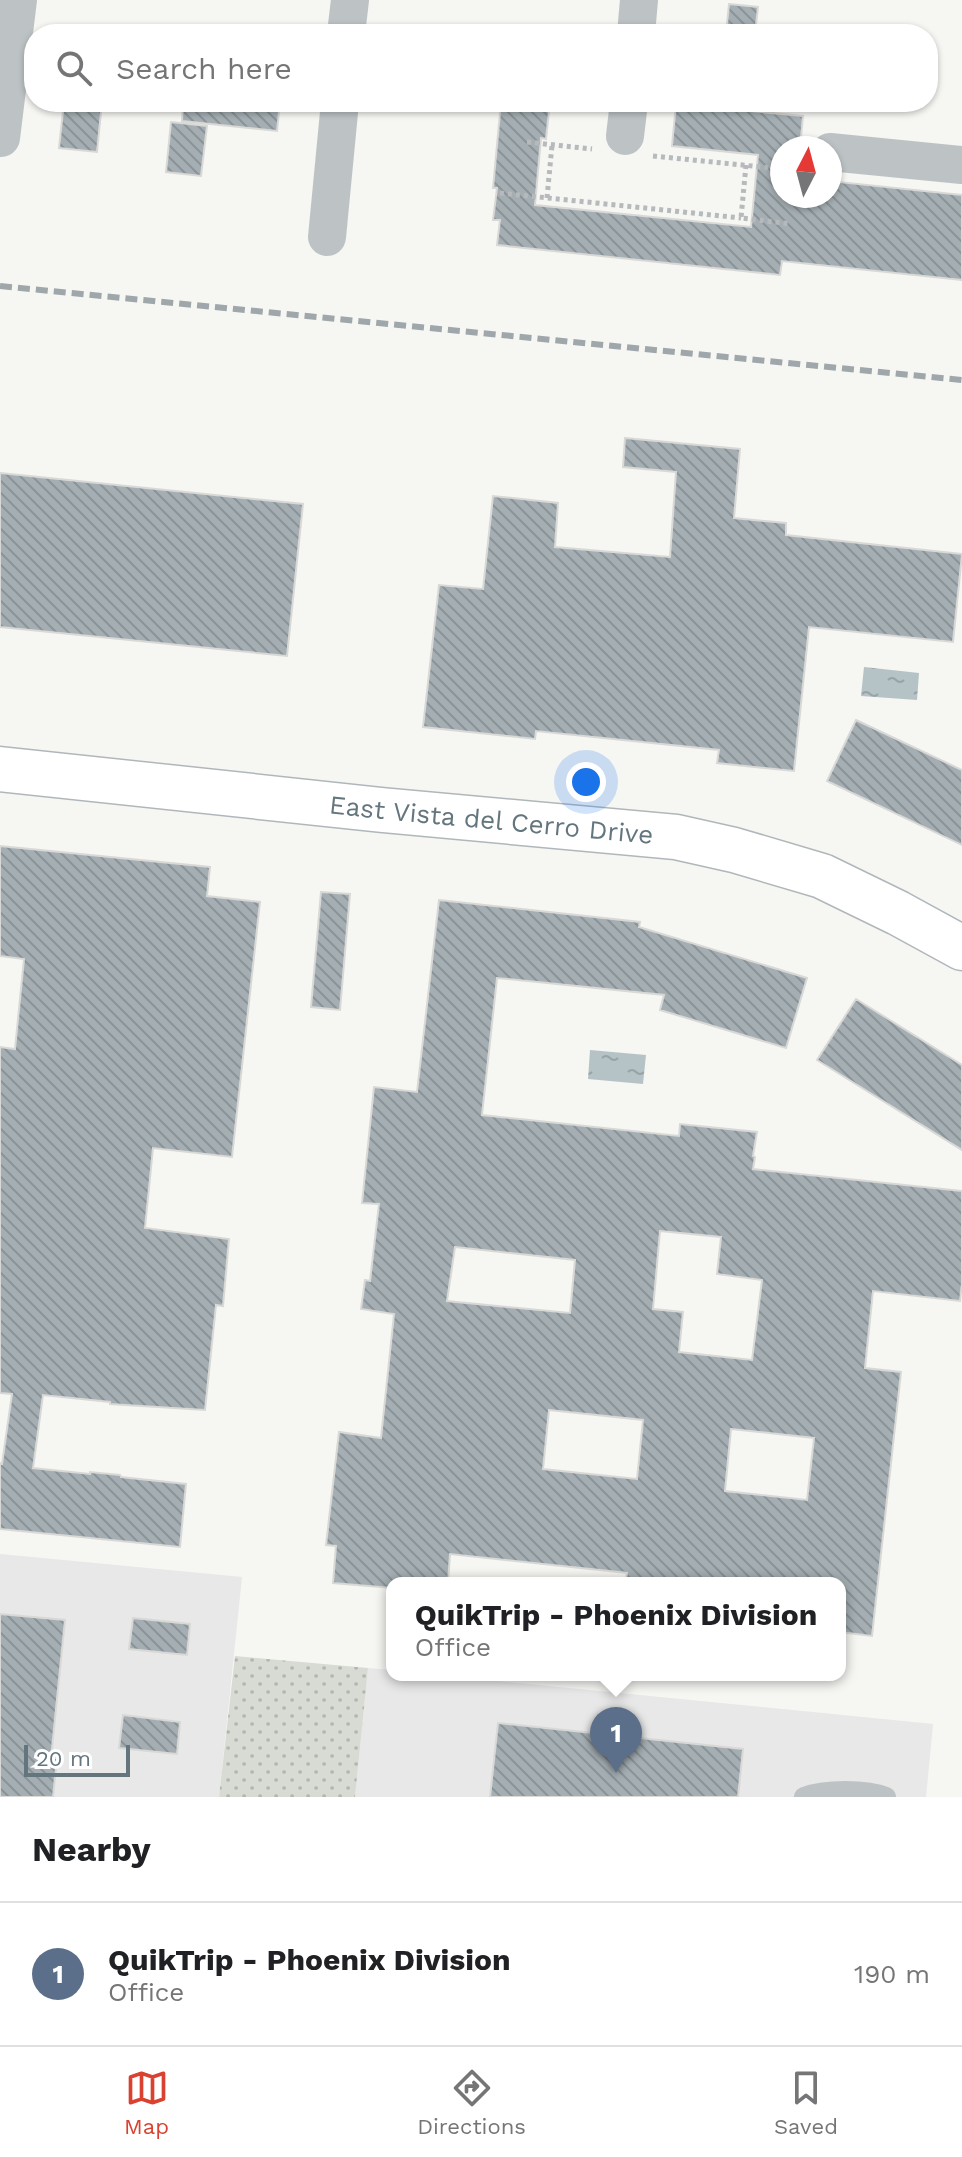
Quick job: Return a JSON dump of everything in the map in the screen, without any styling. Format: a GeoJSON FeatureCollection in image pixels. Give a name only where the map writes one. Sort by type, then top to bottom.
{"type":"FeatureCollection","features":[{"type":"Feature","properties":{"kind":"street"},"geometry":{"type":"LineString","coordinates":[[1,138],[18,0]]}},
{"type":"Feature","properties":{"kind":"street"},"geometry":{"type":"LineString","coordinates":[[347,24],[350,0]]}},
{"type":"Feature","properties":{"kind":"street"},"geometry":{"type":"LineString","coordinates":[[637,24],[639,0]]}},
{"type":"Feature","properties":{"kind":"street"},"geometry":{"type":"LineString","coordinates":[[327,237],[339,112]]}},
{"type":"Feature","properties":{"kind":"street"},"geometry":{"type":"LineString","coordinates":[[842,153],[962,165]]}},
{"type":"Feature","properties":{"kind":"street","name":"East Vista del Cerro Drive"},"geometry":{"type":"LineString","coordinates":[[0,769],[382,810],[676,837],[734,850],[822,876],[962,948]]}},
{"type":"Feature","properties":{"kind":"lane"},"geometry":{"type":"LineString","coordinates":[[804,1797],[813,1793],[863,1792],[886,1797]]}},
{"type":"Feature","properties":{"kind":"path"},"geometry":{"type":"LineString","coordinates":[[527,142],[552,145],[626,130],[746,165],[770,168]]}},
{"type":"Feature","properties":{"kind":"path"},"geometry":{"type":"LineString","coordinates":[[547,198],[552,145]]}},
{"type":"Feature","properties":{"kind":"path"},"geometry":{"type":"LineString","coordinates":[[741,218],[746,165]]}},
{"type":"Feature","properties":{"kind":"path"},"geometry":{"type":"LineString","coordinates":[[500,193],[791,224]]}},
{"type":"Feature","properties":{"kind":"shaded area"},"geometry":{"type":"Polygon","coordinates":[[[0,1554],[242,1577],[219,1797],[0,1797],[0,1554]]]}},
{"type":"Feature","properties":{"kind":"shaded area"},"geometry":{"type":"Polygon","coordinates":[[[235,1656],[368,1668],[355,1797],[219,1797],[235,1656]]]}},
{"type":"Feature","properties":{"kind":"shaded area"},"geometry":{"type":"Polygon","coordinates":[[[368,1668],[386,1670],[386,1681],[499,1681],[933,1724],[926,1797],[355,1797],[368,1668]]]}},
{"type":"Feature","properties":{"kind":"water"},"geometry":{"type":"Polygon","coordinates":[[[864,667],[919,673],[917,700],[861,696],[864,667]]]}},
{"type":"Feature","properties":{"kind":"water"},"geometry":{"type":"Polygon","coordinates":[[[590,1050],[646,1055],[643,1084],[588,1079],[590,1050]]]}},
{"type":"Feature","properties":{"kind":"building"},"geometry":{"type":"Polygon","coordinates":[[[729,4],[758,7],[756,24],[727,24],[729,4]]]}},
{"type":"Feature","properties":{"kind":"building"},"geometry":{"type":"Polygon","coordinates":[[[63,112],[101,112],[97,152],[59,148],[63,112]]]}},
{"type":"Feature","properties":{"kind":"building"},"geometry":{"type":"Polygon","coordinates":[[[182,112],[279,112],[277,131],[182,121],[182,112]]]}},
{"type":"Feature","properties":{"kind":"building"},"geometry":{"type":"Polygon","coordinates":[[[500,112],[549,112],[546,139],[541,138],[535,205],[751,227],[758,155],[672,146],[675,112],[761,112],[803,116],[801,136],[770,136],[770,208],[842,208],[842,182],[962,195],[962,280],[782,261],[780,275],[497,245],[500,220],[493,220],[497,188],[493,188],[500,112]]]}},
{"type":"Feature","properties":{"kind":"building"},"geometry":{"type":"Polygon","coordinates":[[[171,122],[207,126],[201,176],[166,172],[171,122]]]}},
{"type":"Feature","properties":{"kind":"building"},"geometry":{"type":"Polygon","coordinates":[[[625,438],[740,449],[734,518],[786,523],[786,535],[962,554],[953,642],[809,627],[794,771],[717,763],[719,750],[536,731],[535,739],[423,727],[439,585],[483,589],[493,496],[558,503],[555,547],[670,557],[676,472],[623,467],[625,438]]]}},
{"type":"Feature","properties":{"kind":"building"},"geometry":{"type":"Polygon","coordinates":[[[0,473],[303,504],[287,656],[0,627],[0,473]]]}},
{"type":"Feature","properties":{"kind":"building"},"geometry":{"type":"Polygon","coordinates":[[[856,720],[962,770],[962,845],[827,781],[856,720]]]}},
{"type":"Feature","properties":{"kind":"building"},"geometry":{"type":"Polygon","coordinates":[[[0,846],[210,867],[207,896],[260,902],[232,1157],[153,1148],[145,1228],[229,1239],[223,1306],[216,1305],[205,1410],[110,1404],[43,1395],[33,1468],[186,1484],[180,1547],[0,1529],[0,1463],[12,1394],[0,1393],[0,1047],[15,1049],[24,959],[0,956],[0,846]]]}},
{"type":"Feature","properties":{"kind":"building"},"geometry":{"type":"Polygon","coordinates":[[[321,892],[350,894],[340,1010],[311,1007],[321,892]]]}},
{"type":"Feature","properties":{"kind":"building"},"geometry":{"type":"Polygon","coordinates":[[[439,900],[640,922],[639,927],[807,978],[786,1048],[660,1010],[664,995],[497,978],[482,1115],[679,1136],[680,1124],[757,1132],[753,1169],[962,1191],[960,1301],[873,1291],[865,1368],[901,1372],[872,1636],[846,1633],[846,1577],[626,1577],[627,1573],[450,1554],[448,1577],[386,1577],[386,1587],[333,1583],[336,1546],[326,1545],[339,1432],[381,1438],[394,1314],[361,1309],[365,1280],[370,1281],[379,1204],[362,1203],[374,1087],[417,1092],[439,900]],[[660,1231],[653,1309],[683,1312],[679,1352],[752,1360],[762,1280],[717,1274],[721,1237],[660,1231]],[[455,1247],[447,1301],[570,1313],[575,1260],[455,1247]],[[549,1410],[543,1469],[637,1479],[643,1420],[549,1410]],[[731,1429],[725,1491],[807,1500],[814,1438],[731,1429]]]}},
{"type":"Feature","properties":{"kind":"building"},"geometry":{"type":"Polygon","coordinates":[[[856,999],[962,1065],[962,1150],[817,1060],[856,999]]]}},
{"type":"Feature","properties":{"kind":"building"},"geometry":{"type":"Polygon","coordinates":[[[0,1614],[65,1620],[51,1758],[57,1758],[53,1797],[0,1797],[0,1614]]]}},
{"type":"Feature","properties":{"kind":"building"},"geometry":{"type":"Polygon","coordinates":[[[133,1618],[190,1624],[187,1655],[129,1649],[133,1618]]]}},
{"type":"Feature","properties":{"kind":"building"},"geometry":{"type":"Polygon","coordinates":[[[123,1715],[180,1722],[177,1754],[119,1748],[123,1715]]]}},
{"type":"Feature","properties":{"kind":"building"},"geometry":{"type":"Polygon","coordinates":[[[498,1723],[743,1749],[738,1797],[490,1797],[498,1723]]]}},
{"type":"Feature","properties":{"kind":"railway"},"geometry":{"type":"LineString","coordinates":[[0,286],[962,380]]}},
{"type":"Feature","properties":{"kind":"place","name":"QuikTrip - Phoenix Division"},"geometry":{"type":"Point","coordinates":[616,1773]}}]}
